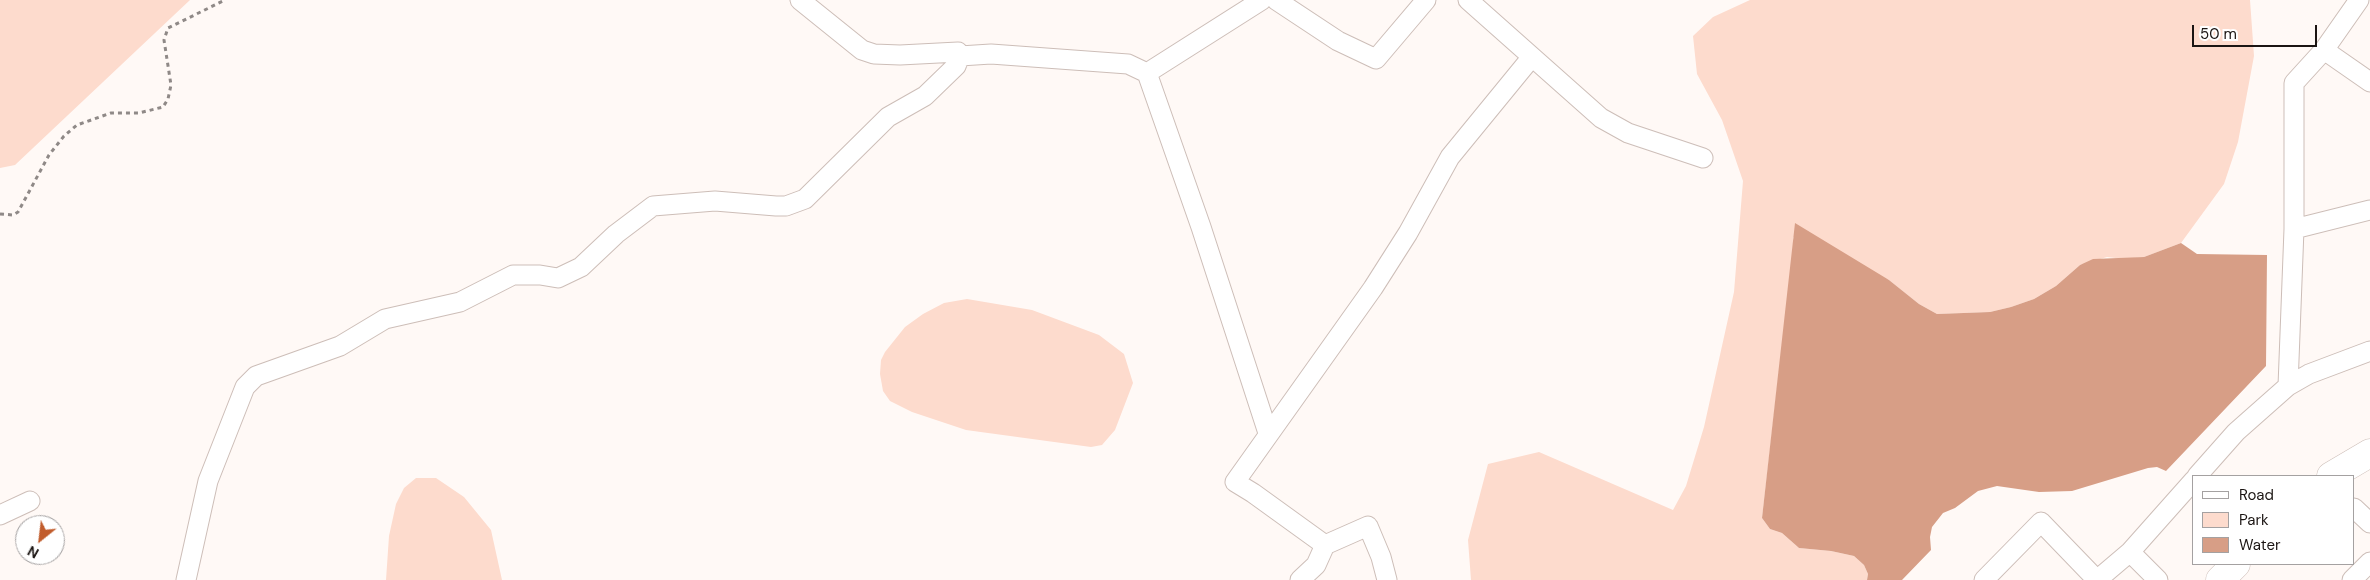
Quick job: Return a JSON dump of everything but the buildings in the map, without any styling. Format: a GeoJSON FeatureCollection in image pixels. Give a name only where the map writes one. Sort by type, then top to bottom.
{"type":"FeatureCollection","features":[{"type":"Feature","properties":{"kind":"street"},"geometry":{"type":"LineString","coordinates":[[800,0],[862,50],[874,54],[900,55],[958,52],[960,56]]}},
{"type":"Feature","properties":{"kind":"street"},"geometry":{"type":"LineString","coordinates":[[1147,73],[1262,0]]}},
{"type":"Feature","properties":{"kind":"street"},"geometry":{"type":"LineString","coordinates":[[1276,0],[1338,41],[1376,59],[1426,0]]}},
{"type":"Feature","properties":{"kind":"street"},"geometry":{"type":"LineString","coordinates":[[1468,0],[1531,58],[1601,118],[1628,133],[1704,158]]}},
{"type":"Feature","properties":{"kind":"street"},"geometry":{"type":"LineString","coordinates":[[2288,386],[2294,230],[2294,83],[2324,50],[2359,0]]}},
{"type":"Feature","properties":{"kind":"street"},"geometry":{"type":"LineString","coordinates":[[2324,50],[2370,82]]}},
{"type":"Feature","properties":{"kind":"street"},"geometry":{"type":"LineString","coordinates":[[960,56],[991,54],[1128,64],[1147,73],[1201,227],[1268,433]]}},
{"type":"Feature","properties":{"kind":"street"},"geometry":{"type":"LineString","coordinates":[[186,580],[208,481],[245,387],[256,376],[340,346],[385,319],[460,302],[513,275],[540,275],[558,278],[581,267],[634,219],[653,206],[715,201],[786,206],[805,199],[888,117],[925,96],[956,66],[960,56]]}},
{"type":"Feature","properties":{"kind":"street"},"geometry":{"type":"LineString","coordinates":[[1325,544],[1253,493],[1234,482],[1373,288],[1408,233],[1450,157],[1531,58]]}},
{"type":"Feature","properties":{"kind":"street"},"geometry":{"type":"LineString","coordinates":[[2294,230],[2370,210]]}},
{"type":"Feature","properties":{"kind":"street"},"geometry":{"type":"LineString","coordinates":[[2198,475],[2236,432],[2288,386],[2310,374],[2370,350]]}},
{"type":"Feature","properties":{"kind":"street"},"geometry":{"type":"LineString","coordinates":[[2333,475],[2370,453]]}},
{"type":"Feature","properties":{"kind":"street"},"geometry":{"type":"LineString","coordinates":[[1984,580],[2041,522],[2097,580],[2130,552],[2192,482]]}},
{"type":"Feature","properties":{"kind":"street"},"geometry":{"type":"LineString","coordinates":[[0,515],[30,501]]}},
{"type":"Feature","properties":{"kind":"street"},"geometry":{"type":"LineString","coordinates":[[2355,509],[2370,523]]}},
{"type":"Feature","properties":{"kind":"street"},"geometry":{"type":"LineString","coordinates":[[1300,580],[1316,565],[1325,544],[1368,526],[1381,557],[1387,580]]}},
{"type":"Feature","properties":{"kind":"street"},"geometry":{"type":"LineString","coordinates":[[2130,552],[2158,580]]}},
{"type":"Feature","properties":{"kind":"street"},"geometry":{"type":"LineString","coordinates":[[2352,580],[2370,562]]}},
{"type":"Feature","properties":{"kind":"street"},"geometry":{"type":"LineString","coordinates":[[2220,580],[2235,565]]}},
{"type":"Feature","properties":{"kind":"path"},"geometry":{"type":"LineString","coordinates":[[0,214],[13,215],[18,212],[49,155],[64,136],[77,125],[111,113],[140,113],[163,107],[168,99],[171,85],[164,40],[168,28],[225,0]]}},
{"type":"Feature","properties":{"kind":"green space"},"geometry":{"type":"Polygon","coordinates":[[[0,0],[190,0],[15,165],[0,168],[0,0]]]}},
{"type":"Feature","properties":{"kind":"green space"},"geometry":{"type":"Polygon","coordinates":[[[1750,0],[2250,0],[2254,56],[2238,142],[2224,184],[2181,243],[2144,257],[2124,259],[2107,257],[2080,265],[2056,286],[2034,299],[1990,312],[1937,314],[1919,304],[1889,280],[1793,237],[1762,518],[1770,529],[1782,533],[1799,548],[1831,551],[1854,556],[1864,565],[1868,574],[1867,580],[1471,580],[1468,540],[1488,464],[1539,452],[1673,510],[1686,486],[1704,427],[1734,292],[1743,181],[1722,120],[1697,74],[1693,36],[1713,17],[1750,0]]]}},
{"type":"Feature","properties":{"kind":"green space"},"geometry":{"type":"Polygon","coordinates":[[[967,299],[1032,310],[1099,335],[1124,354],[1133,383],[1115,430],[1102,445],[1091,447],[966,430],[912,412],[890,401],[883,391],[880,374],[881,360],[885,352],[905,327],[923,314],[944,303],[967,299]]]}},
{"type":"Feature","properties":{"kind":"green space"},"geometry":{"type":"Polygon","coordinates":[[[416,478],[436,478],[464,497],[491,530],[502,580],[386,580],[389,536],[396,504],[404,488],[416,478]]]}},
{"type":"Feature","properties":{"kind":"water"},"geometry":{"type":"Polygon","coordinates":[[[1795,223],[1889,280],[1919,304],[1937,314],[1990,312],[2011,307],[2034,299],[2056,286],[2080,265],[2093,259],[2144,257],[2181,243],[2197,254],[2267,255],[2266,366],[2166,471],[2157,467],[2148,468],[2072,491],[2039,492],[1997,486],[1978,491],[1955,508],[1943,513],[1932,527],[1930,537],[1931,550],[1902,580],[1867,580],[1868,574],[1864,565],[1854,556],[1831,551],[1799,548],[1782,533],[1770,529],[1762,518],[1795,223]]]}}]}
